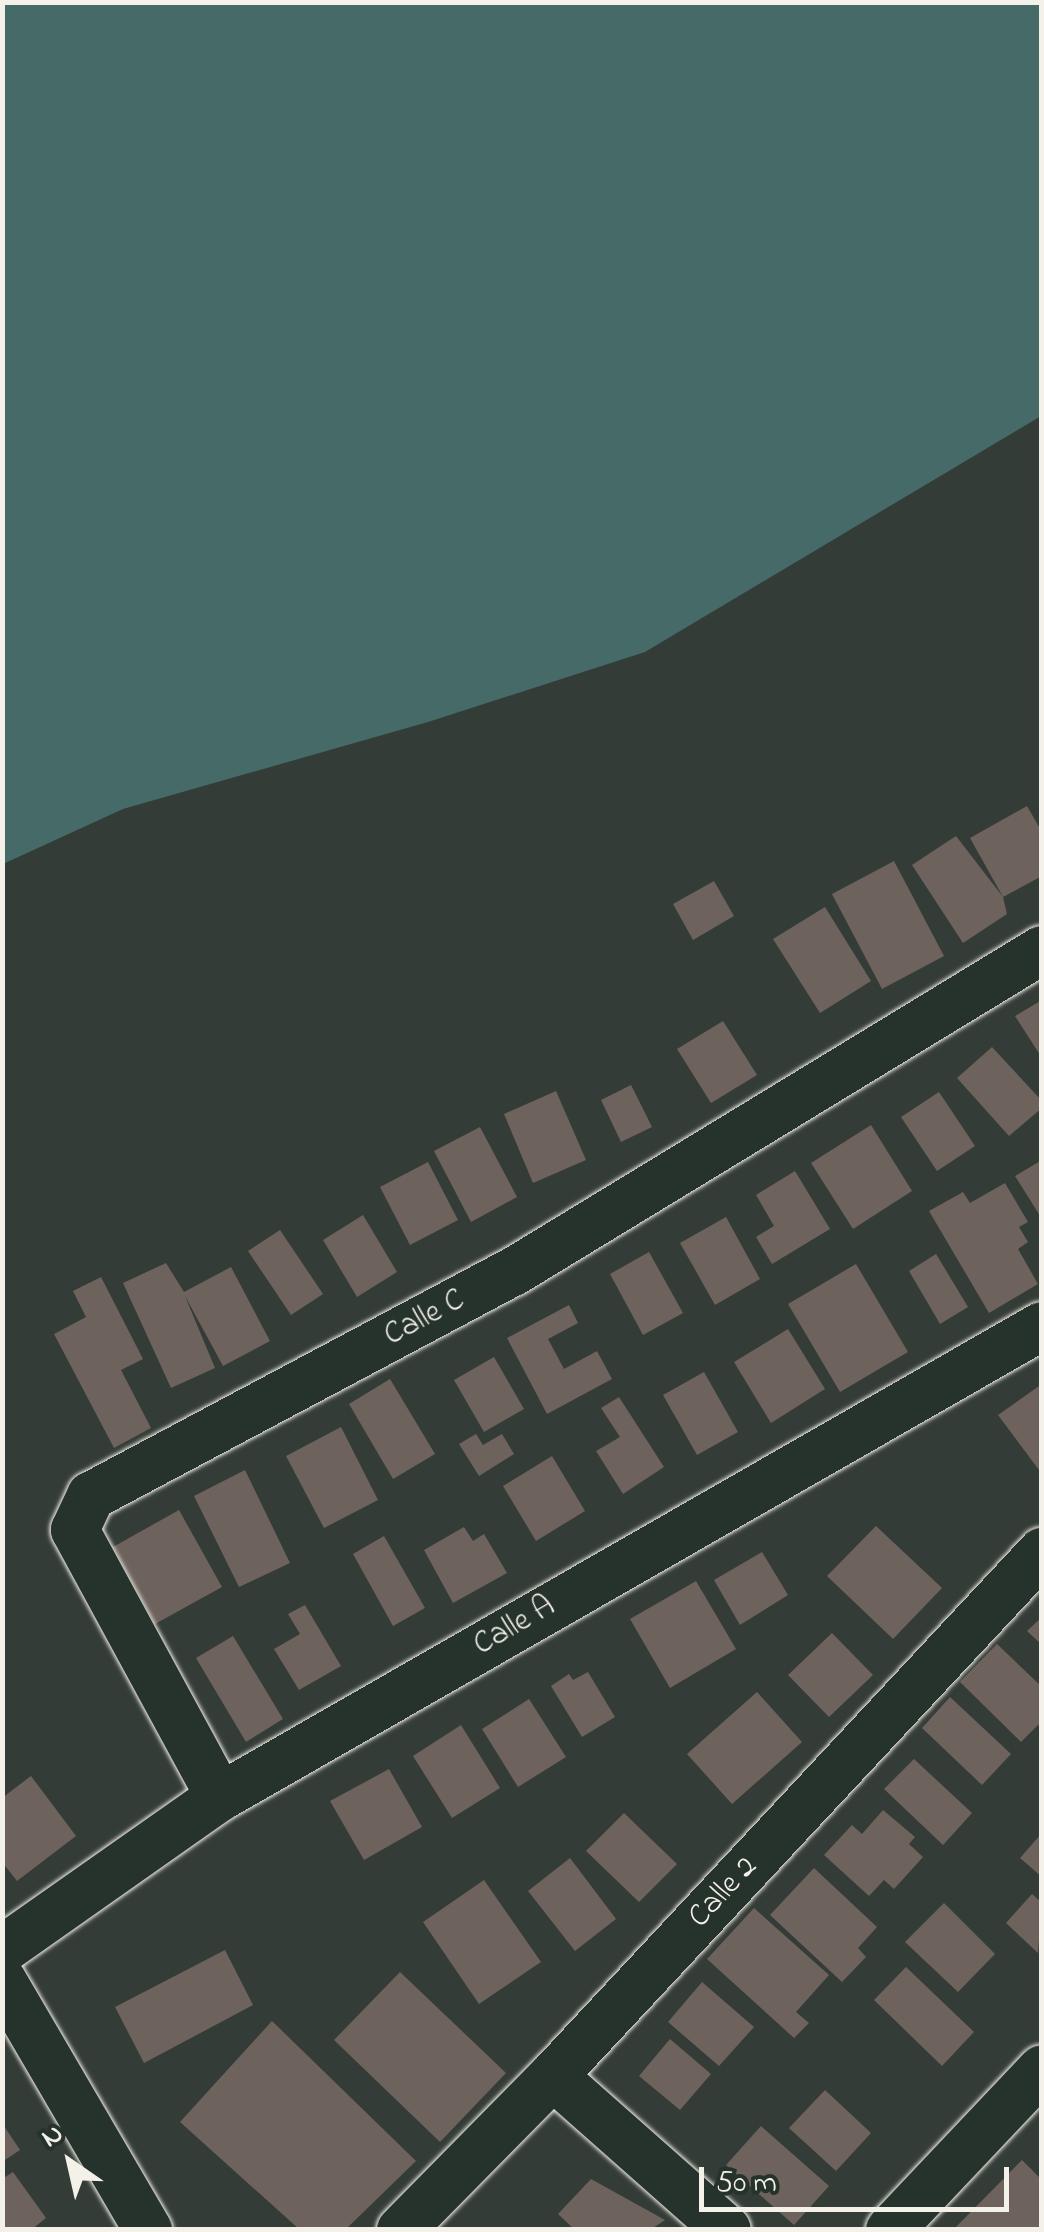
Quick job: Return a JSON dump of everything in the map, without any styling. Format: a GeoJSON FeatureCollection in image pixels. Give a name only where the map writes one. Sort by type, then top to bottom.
{"type":"FeatureCollection","features":[{"type":"Feature","properties":{"kind":"street","name":"Calle C"},"geometry":{"type":"LineString","coordinates":[[220,1797],[75,1530],[90,1496],[513,1272],[1042,950]]}},
{"type":"Feature","properties":{"kind":"street","name":"Calle A"},"geometry":{"type":"LineString","coordinates":[[2,1950],[220,1797],[1042,1326]]}},
{"type":"Feature","properties":{"kind":"street","name":"Calle 2"},"geometry":{"type":"LineString","coordinates":[[401,2230],[553,2076],[1042,1552]]}},
{"type":"Feature","properties":{"kind":"street"},"geometry":{"type":"LineString","coordinates":[[2,1980],[148,2230]]}},
{"type":"Feature","properties":{"kind":"street"},"geometry":{"type":"LineString","coordinates":[[890,2230],[1042,2069]]}},
{"type":"Feature","properties":{"kind":"street"},"geometry":{"type":"LineString","coordinates":[[553,2076],[727,2230]]}},
{"type":"Feature","properties":{"kind":"water"},"geometry":{"type":"Polygon","coordinates":[[[2,3],[1041,3],[1041,416],[645,652],[428,722],[123,809],[3,864],[2,3]]]}},
{"type":"Feature","properties":{"kind":"building"},"geometry":{"type":"Polygon","coordinates":[[[1027,806],[1042,832],[1042,876],[1003,897],[970,838],[1027,806]]]}},
{"type":"Feature","properties":{"kind":"building"},"geometry":{"type":"Polygon","coordinates":[[[956,836],[1003,897],[1007,914],[963,943],[912,865],[956,836]]]}},
{"type":"Feature","properties":{"kind":"building"},"geometry":{"type":"Polygon","coordinates":[[[894,861],[944,956],[882,989],[832,894],[894,861]]]}},
{"type":"Feature","properties":{"kind":"building"},"geometry":{"type":"Polygon","coordinates":[[[714,881],[734,916],[693,940],[673,904],[714,881]]]}},
{"type":"Feature","properties":{"kind":"building"},"geometry":{"type":"Polygon","coordinates":[[[825,907],[871,981],[820,1013],[773,939],[825,907]]]}},
{"type":"Feature","properties":{"kind":"building"},"geometry":{"type":"Polygon","coordinates":[[[1042,1000],[1042,1058],[1015,1016],[1042,1000]]]}},
{"type":"Feature","properties":{"kind":"building"},"geometry":{"type":"Polygon","coordinates":[[[723,1021],[757,1075],[711,1103],[677,1049],[723,1021]]]}},
{"type":"Feature","properties":{"kind":"building"},"geometry":{"type":"Polygon","coordinates":[[[992,1047],[1042,1101],[1042,1108],[1009,1136],[957,1078],[992,1047]]]}},
{"type":"Feature","properties":{"kind":"building"},"geometry":{"type":"Polygon","coordinates":[[[631,1085],[652,1127],[621,1142],[601,1100],[631,1085]]]}},
{"type":"Feature","properties":{"kind":"building"},"geometry":{"type":"Polygon","coordinates":[[[556,1091],[586,1160],[533,1183],[504,1114],[556,1091]]]}},
{"type":"Feature","properties":{"kind":"building"},"geometry":{"type":"Polygon","coordinates":[[[939,1092],[975,1146],[937,1171],[901,1117],[939,1092]]]}},
{"type":"Feature","properties":{"kind":"building"},"geometry":{"type":"Polygon","coordinates":[[[871,1125],[912,1191],[853,1229],[811,1163],[871,1125]]]}},
{"type":"Feature","properties":{"kind":"building"},"geometry":{"type":"Polygon","coordinates":[[[480,1127],[517,1197],[471,1222],[434,1151],[480,1127]]]}},
{"type":"Feature","properties":{"kind":"building"},"geometry":{"type":"Polygon","coordinates":[[[1042,1160],[1042,1219],[1015,1176],[1042,1160]]]}},
{"type":"Feature","properties":{"kind":"building"},"geometry":{"type":"Polygon","coordinates":[[[428,1162],[458,1220],[410,1245],[380,1187],[428,1162]]]}},
{"type":"Feature","properties":{"kind":"building"},"geometry":{"type":"Polygon","coordinates":[[[795,1171],[830,1229],[772,1264],[756,1237],[774,1226],[756,1195],[795,1171]]]}},
{"type":"Feature","properties":{"kind":"building"},"geometry":{"type":"Polygon","coordinates":[[[1005,1183],[1028,1222],[1019,1227],[1028,1242],[1018,1249],[1038,1284],[989,1313],[929,1211],[963,1192],[970,1203],[1005,1183]]]}},
{"type":"Feature","properties":{"kind":"building"},"geometry":{"type":"Polygon","coordinates":[[[363,1215],[397,1272],[357,1297],[323,1240],[363,1215]]]}},
{"type":"Feature","properties":{"kind":"building"},"geometry":{"type":"Polygon","coordinates":[[[726,1217],[760,1279],[715,1305],[680,1243],[726,1217]]]}},
{"type":"Feature","properties":{"kind":"building"},"geometry":{"type":"Polygon","coordinates":[[[280,1230],[323,1294],[291,1315],[248,1251],[280,1230]]]}},
{"type":"Feature","properties":{"kind":"building"},"geometry":{"type":"Polygon","coordinates":[[[649,1252],[683,1313],[643,1335],[610,1274],[649,1252]]]}},
{"type":"Feature","properties":{"kind":"building"},"geometry":{"type":"Polygon","coordinates":[[[936,1254],[968,1307],[940,1324],[909,1271],[936,1254]]]}},
{"type":"Feature","properties":{"kind":"building"},"geometry":{"type":"Polygon","coordinates":[[[166,1263],[184,1292],[231,1267],[270,1341],[223,1366],[185,1296],[215,1368],[171,1388],[123,1283],[166,1263]]]}},
{"type":"Feature","properties":{"kind":"building"},"geometry":{"type":"Polygon","coordinates":[[[856,1264],[908,1352],[840,1392],[788,1304],[856,1264]]]}},
{"type":"Feature","properties":{"kind":"building"},"geometry":{"type":"Polygon","coordinates":[[[101,1277],[143,1359],[121,1370],[151,1428],[114,1448],[54,1334],[86,1317],[73,1291],[101,1277]]]}},
{"type":"Feature","properties":{"kind":"building"},"geometry":{"type":"Polygon","coordinates":[[[569,1305],[578,1323],[548,1339],[564,1369],[597,1351],[612,1379],[547,1414],[507,1338],[569,1305]]]}},
{"type":"Feature","properties":{"kind":"building"},"geometry":{"type":"Polygon","coordinates":[[[788,1329],[825,1389],[771,1423],[734,1362],[788,1329]]]}},
{"type":"Feature","properties":{"kind":"building"},"geometry":{"type":"Polygon","coordinates":[[[494,1357],[524,1409],[484,1432],[454,1380],[494,1357]]]}},
{"type":"Feature","properties":{"kind":"building"},"geometry":{"type":"Polygon","coordinates":[[[704,1372],[738,1432],[697,1455],[663,1395],[704,1372]]]}},
{"type":"Feature","properties":{"kind":"building"},"geometry":{"type":"Polygon","coordinates":[[[390,1379],[435,1454],[393,1479],[349,1404],[390,1379]]]}},
{"type":"Feature","properties":{"kind":"building"},"geometry":{"type":"Polygon","coordinates":[[[1042,1384],[1042,1474],[998,1415],[1042,1384]]]}},
{"type":"Feature","properties":{"kind":"building"},"geometry":{"type":"Polygon","coordinates":[[[619,1397],[664,1467],[623,1494],[596,1451],[620,1437],[601,1408],[619,1397]]]}},
{"type":"Feature","properties":{"kind":"building"},"geometry":{"type":"Polygon","coordinates":[[[341,1427],[378,1500],[324,1528],[286,1456],[341,1427]]]}},
{"type":"Feature","properties":{"kind":"building"},"geometry":{"type":"Polygon","coordinates":[[[476,1434],[483,1445],[502,1434],[514,1454],[479,1476],[459,1444],[476,1434]]]}},
{"type":"Feature","properties":{"kind":"building"},"geometry":{"type":"Polygon","coordinates":[[[552,1456],[585,1511],[536,1541],[503,1486],[552,1456]]]}},
{"type":"Feature","properties":{"kind":"building"},"geometry":{"type":"Polygon","coordinates":[[[245,1470],[290,1563],[239,1587],[194,1496],[245,1470]]]}},
{"type":"Feature","properties":{"kind":"building"},"geometry":{"type":"Polygon","coordinates":[[[179,1510],[222,1587],[155,1624],[113,1547],[179,1510]]]}},
{"type":"Feature","properties":{"kind":"building"},"geometry":{"type":"Polygon","coordinates":[[[876,1526],[942,1588],[893,1639],[827,1576],[876,1526]]]}},
{"type":"Feature","properties":{"kind":"building"},"geometry":{"type":"Polygon","coordinates":[[[464,1527],[473,1541],[484,1534],[507,1573],[453,1603],[424,1550],[464,1527]]]}},
{"type":"Feature","properties":{"kind":"building"},"geometry":{"type":"Polygon","coordinates":[[[384,1536],[425,1608],[393,1626],[353,1554],[384,1536]]]}},
{"type":"Feature","properties":{"kind":"building"},"geometry":{"type":"Polygon","coordinates":[[[762,1552],[788,1595],[740,1625],[714,1580],[762,1552]]]}},
{"type":"Feature","properties":{"kind":"building"},"geometry":{"type":"Polygon","coordinates":[[[696,1581],[736,1649],[670,1688],[630,1619],[696,1581]]]}},
{"type":"Feature","properties":{"kind":"building"},"geometry":{"type":"Polygon","coordinates":[[[305,1605],[341,1666],[299,1690],[274,1649],[300,1634],[288,1614],[305,1605]]]}},
{"type":"Feature","properties":{"kind":"building"},"geometry":{"type":"Polygon","coordinates":[[[1042,1617],[1042,1645],[1027,1631],[1042,1617]]]}},
{"type":"Feature","properties":{"kind":"building"},"geometry":{"type":"Polygon","coordinates":[[[832,1633],[873,1675],[829,1717],[788,1675],[832,1633]]]}},
{"type":"Feature","properties":{"kind":"building"},"geometry":{"type":"Polygon","coordinates":[[[233,1636],[283,1719],[246,1742],[196,1658],[233,1636]]]}},
{"type":"Feature","properties":{"kind":"building"},"geometry":{"type":"Polygon","coordinates":[[[997,1644],[1042,1687],[1042,1721],[1021,1742],[960,1682],[997,1644]]]}},
{"type":"Feature","properties":{"kind":"building"},"geometry":{"type":"Polygon","coordinates":[[[588,1672],[615,1717],[582,1737],[551,1686],[569,1674],[573,1680],[588,1672]]]}},
{"type":"Feature","properties":{"kind":"building"},"geometry":{"type":"Polygon","coordinates":[[[757,1692],[802,1742],[732,1804],[687,1754],[757,1692]]]}},
{"type":"Feature","properties":{"kind":"building"},"geometry":{"type":"Polygon","coordinates":[[[950,1697],[1011,1754],[982,1785],[922,1728],[950,1697]]]}},
{"type":"Feature","properties":{"kind":"building"},"geometry":{"type":"Polygon","coordinates":[[[529,1699],[566,1757],[518,1787],[482,1729],[529,1699]]]}},
{"type":"Feature","properties":{"kind":"building"},"geometry":{"type":"Polygon","coordinates":[[[461,1725],[500,1788],[452,1818],[413,1756],[461,1725]]]}},
{"type":"Feature","properties":{"kind":"building"},"geometry":{"type":"Polygon","coordinates":[[[914,1759],[972,1813],[943,1845],[884,1789],[914,1759]]]}},
{"type":"Feature","properties":{"kind":"building"},"geometry":{"type":"Polygon","coordinates":[[[389,1769],[422,1827],[364,1860],[330,1801],[389,1769]]]}},
{"type":"Feature","properties":{"kind":"building"},"geometry":{"type":"Polygon","coordinates":[[[31,1776],[76,1836],[17,1881],[2,1862],[2,1798],[31,1776]]]}},
{"type":"Feature","properties":{"kind":"building"},"geometry":{"type":"Polygon","coordinates":[[[883,1810],[915,1837],[909,1844],[923,1857],[894,1889],[884,1880],[869,1896],[824,1855],[852,1825],[862,1834],[883,1810]]]}},
{"type":"Feature","properties":{"kind":"building"},"geometry":{"type":"Polygon","coordinates":[[[624,1813],[677,1864],[639,1902],[586,1851],[624,1813]]]}},
{"type":"Feature","properties":{"kind":"building"},"geometry":{"type":"Polygon","coordinates":[[[1042,1833],[1042,1877],[1020,1858],[1042,1833]]]}},
{"type":"Feature","properties":{"kind":"building"},"geometry":{"type":"Polygon","coordinates":[[[570,1858],[616,1919],[575,1951],[528,1891],[570,1858]]]}},
{"type":"Feature","properties":{"kind":"building"},"geometry":{"type":"Polygon","coordinates":[[[814,1868],[877,1927],[858,1948],[866,1957],[842,1982],[770,1915],[814,1868]]]}},
{"type":"Feature","properties":{"kind":"building"},"geometry":{"type":"Polygon","coordinates":[[[484,1880],[541,1962],[479,2004],[423,1922],[484,1880]]]}},
{"type":"Feature","properties":{"kind":"building"},"geometry":{"type":"Polygon","coordinates":[[[1032,1894],[1042,1903],[1038,1953],[1006,1923],[1032,1894]]]}},
{"type":"Feature","properties":{"kind":"building"},"geometry":{"type":"Polygon","coordinates":[[[944,1903],[995,1954],[958,1992],[905,1942],[944,1903]]]}},
{"type":"Feature","properties":{"kind":"building"},"geometry":{"type":"Polygon","coordinates":[[[754,1908],[829,1975],[796,2012],[809,2023],[794,2038],[707,1959],[754,1908]]]}},
{"type":"Feature","properties":{"kind":"building"},"geometry":{"type":"Polygon","coordinates":[[[225,1950],[253,2005],[144,2063],[115,2007],[225,1950]]]}},
{"type":"Feature","properties":{"kind":"building"},"geometry":{"type":"Polygon","coordinates":[[[906,1967],[974,2032],[942,2066],[874,2000],[906,1967]]]}},
{"type":"Feature","properties":{"kind":"building"},"geometry":{"type":"Polygon","coordinates":[[[400,1972],[506,2073],[440,2142],[334,2040],[400,1972]]]}},
{"type":"Feature","properties":{"kind":"building"},"geometry":{"type":"Polygon","coordinates":[[[702,1982],[754,2027],[719,2066],[668,2022],[702,1982]]]}},
{"type":"Feature","properties":{"kind":"building"},"geometry":{"type":"Polygon","coordinates":[[[272,2021],[416,2161],[345,2230],[300,2230],[180,2122],[272,2021]]]}},
{"type":"Feature","properties":{"kind":"building"},"geometry":{"type":"Polygon","coordinates":[[[670,2039],[711,2074],[680,2110],[639,2076],[670,2039]]]}},
{"type":"Feature","properties":{"kind":"building"},"geometry":{"type":"Polygon","coordinates":[[[825,2090],[871,2133],[836,2171],[789,2128],[825,2090]]]}},
{"type":"Feature","properties":{"kind":"building"},"geometry":{"type":"Polygon","coordinates":[[[2,2123],[20,2150],[2,2162],[2,2123]]]}},
{"type":"Feature","properties":{"kind":"building"},"geometry":{"type":"Polygon","coordinates":[[[761,2126],[829,2186],[794,2225],[726,2165],[761,2126]]]}},
{"type":"Feature","properties":{"kind":"building"},"geometry":{"type":"Polygon","coordinates":[[[1022,2160],[1042,2180],[1042,2230],[953,2230],[1022,2160]]]}},
{"type":"Feature","properties":{"kind":"building"},"geometry":{"type":"Polygon","coordinates":[[[13,2172],[46,2218],[31,2230],[2,2230],[2,2179],[13,2172]]]}},
{"type":"Feature","properties":{"kind":"building"},"geometry":{"type":"Polygon","coordinates":[[[591,2179],[665,2220],[650,2230],[575,2230],[558,2214],[591,2179]]]}}]}
